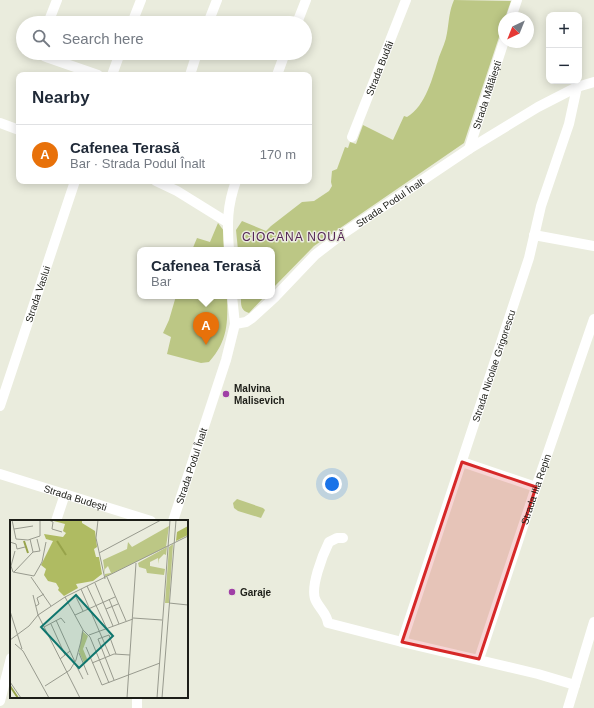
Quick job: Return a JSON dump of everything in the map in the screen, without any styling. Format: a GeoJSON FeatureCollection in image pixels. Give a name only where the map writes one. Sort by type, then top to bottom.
{"type":"FeatureCollection","features":[{"type":"Feature","properties":{"kind":"street"},"geometry":{"type":"LineString","coordinates":[[51,16],[57,0]]}},
{"type":"Feature","properties":{"kind":"street"},"geometry":{"type":"LineString","coordinates":[[135,16],[141,0]]}},
{"type":"Feature","properties":{"kind":"street"},"geometry":{"type":"LineString","coordinates":[[211,16],[217,0]]}},
{"type":"Feature","properties":{"kind":"street"},"geometry":{"type":"LineString","coordinates":[[300,16],[306,0]]}},
{"type":"Feature","properties":{"kind":"street","name":"Strada Budăi"},"geometry":{"type":"LineString","coordinates":[[352,137],[406,0]]}},
{"type":"Feature","properties":{"kind":"street"},"geometry":{"type":"LineString","coordinates":[[513,12],[517,0]]}},
{"type":"Feature","properties":{"kind":"street","name":"Strada Mălăiești"},"geometry":{"type":"LineString","coordinates":[[469,149],[501,48]]}},
{"type":"Feature","properties":{"kind":"street"},"geometry":{"type":"LineString","coordinates":[[55,60],[89,72]]}},
{"type":"Feature","properties":{"kind":"street"},"geometry":{"type":"LineString","coordinates":[[113,72],[117,60]]}},
{"type":"Feature","properties":{"kind":"street"},"geometry":{"type":"LineString","coordinates":[[191,72],[195,60]]}},
{"type":"Feature","properties":{"kind":"street"},"geometry":{"type":"LineString","coordinates":[[278,72],[282,60]]}},
{"type":"Feature","properties":{"kind":"street","name":"Strada Podul Înalt"},"geometry":{"type":"LineString","coordinates":[[275,297],[315,255],[341,235],[469,149],[520,117],[577,87],[594,82]]}},
{"type":"Feature","properties":{"kind":"street","name":"Strada Nicolae Grigorescu"},"geometry":{"type":"LineString","coordinates":[[402,642],[529,258],[541,206],[569,124],[577,87]]}},
{"type":"Feature","properties":{"kind":"street"},"geometry":{"type":"LineString","coordinates":[[0,123],[16,129]]}},
{"type":"Feature","properties":{"kind":"street","name":"Strada Vaslui"},"geometry":{"type":"LineString","coordinates":[[0,406],[74,184]]}},
{"type":"Feature","properties":{"kind":"street"},"geometry":{"type":"LineString","coordinates":[[162,184],[177,191],[227,222]]}},
{"type":"Feature","properties":{"kind":"street"},"geometry":{"type":"LineString","coordinates":[[229,247],[227,222],[229,207],[235,184]]}},
{"type":"Feature","properties":{"kind":"street"},"geometry":{"type":"LineString","coordinates":[[534,235],[594,246]]}},
{"type":"Feature","properties":{"kind":"street"},"geometry":{"type":"LineString","coordinates":[[232,299],[235,324]]}},
{"type":"Feature","properties":{"kind":"street","name":"Strada Podul Înalt"},"geometry":{"type":"LineString","coordinates":[[173,520],[226,360],[235,324],[246,322],[273,299]]}},
{"type":"Feature","properties":{"kind":"street","name":"Strada Ilia Repin"},"geometry":{"type":"LineString","coordinates":[[479,659],[594,319]]}},
{"type":"Feature","properties":{"kind":"street"},"geometry":{"type":"LineString","coordinates":[[462,462],[536,487]]}},
{"type":"Feature","properties":{"kind":"street","name":"Strada Budești"},"geometry":{"type":"LineString","coordinates":[[0,474],[148,520]]}},
{"type":"Feature","properties":{"kind":"street"},"geometry":{"type":"LineString","coordinates":[[56,520],[65,494]]}},
{"type":"Feature","properties":{"kind":"street"},"geometry":{"type":"LineString","coordinates":[[343,538],[337,538],[329,542],[314,584],[314,596],[316,602],[328,617],[328,622],[402,642],[538,674],[575,685]]}},
{"type":"Feature","properties":{"kind":"street"},"geometry":{"type":"LineString","coordinates":[[568,708],[594,622]]}},
{"type":"Feature","properties":{"kind":"street"},"geometry":{"type":"LineString","coordinates":[[0,701],[10,662]]}},
{"type":"Feature","properties":{"kind":"highlighted area"},"geometry":{"type":"Polygon","coordinates":[[[462,462],[536,487],[479,659],[402,642],[462,462]]]}},
{"type":"Feature","properties":{"kind":"green space"},"geometry":{"type":"Polygon","coordinates":[[[454,0],[511,1],[507,12],[498,12],[498,40],[464,143],[314,246],[275,286],[275,247],[238,247],[236,230],[242,221],[266,231],[302,202],[314,201],[329,191],[332,186],[332,171],[337,169],[345,147],[348,148],[350,142],[356,144],[363,125],[393,140],[404,116],[407,117],[414,112],[428,90],[446,39],[450,12],[454,0]]]}},
{"type":"Feature","properties":{"kind":"green space"},"geometry":{"type":"Polygon","coordinates":[[[218,223],[224,231],[226,247],[193,247],[197,238],[210,242],[218,223]]]}},
{"type":"Feature","properties":{"kind":"green space"},"geometry":{"type":"Polygon","coordinates":[[[175,299],[227,299],[226,331],[220,346],[209,362],[201,363],[167,354],[171,337],[163,333],[169,320],[175,299]]]}},
{"type":"Feature","properties":{"kind":"green space"},"geometry":{"type":"Polygon","coordinates":[[[241,299],[262,299],[249,313],[244,310],[241,304],[241,299]]]}},
{"type":"Feature","properties":{"kind":"green space"},"geometry":{"type":"Polygon","coordinates":[[[237,499],[263,508],[265,510],[261,518],[238,511],[234,508],[233,503],[237,499]]]}},
{"type":"Feature","properties":{"kind":"place","name":"Cafenea Terasă"},"geometry":{"type":"Point","coordinates":[206,345]}},
{"type":"Feature","properties":{"kind":"place","name":"Malvina Malisevich"},"geometry":{"type":"Point","coordinates":[226,394]}},
{"type":"Feature","properties":{"kind":"place","name":"Garaje"},"geometry":{"type":"Point","coordinates":[232,592]}},
{"type":"Feature","properties":{"kind":"district","name":"CIOCANA NOUĂ"},"geometry":{"type":"Point","coordinates":[294,237]}}]}
